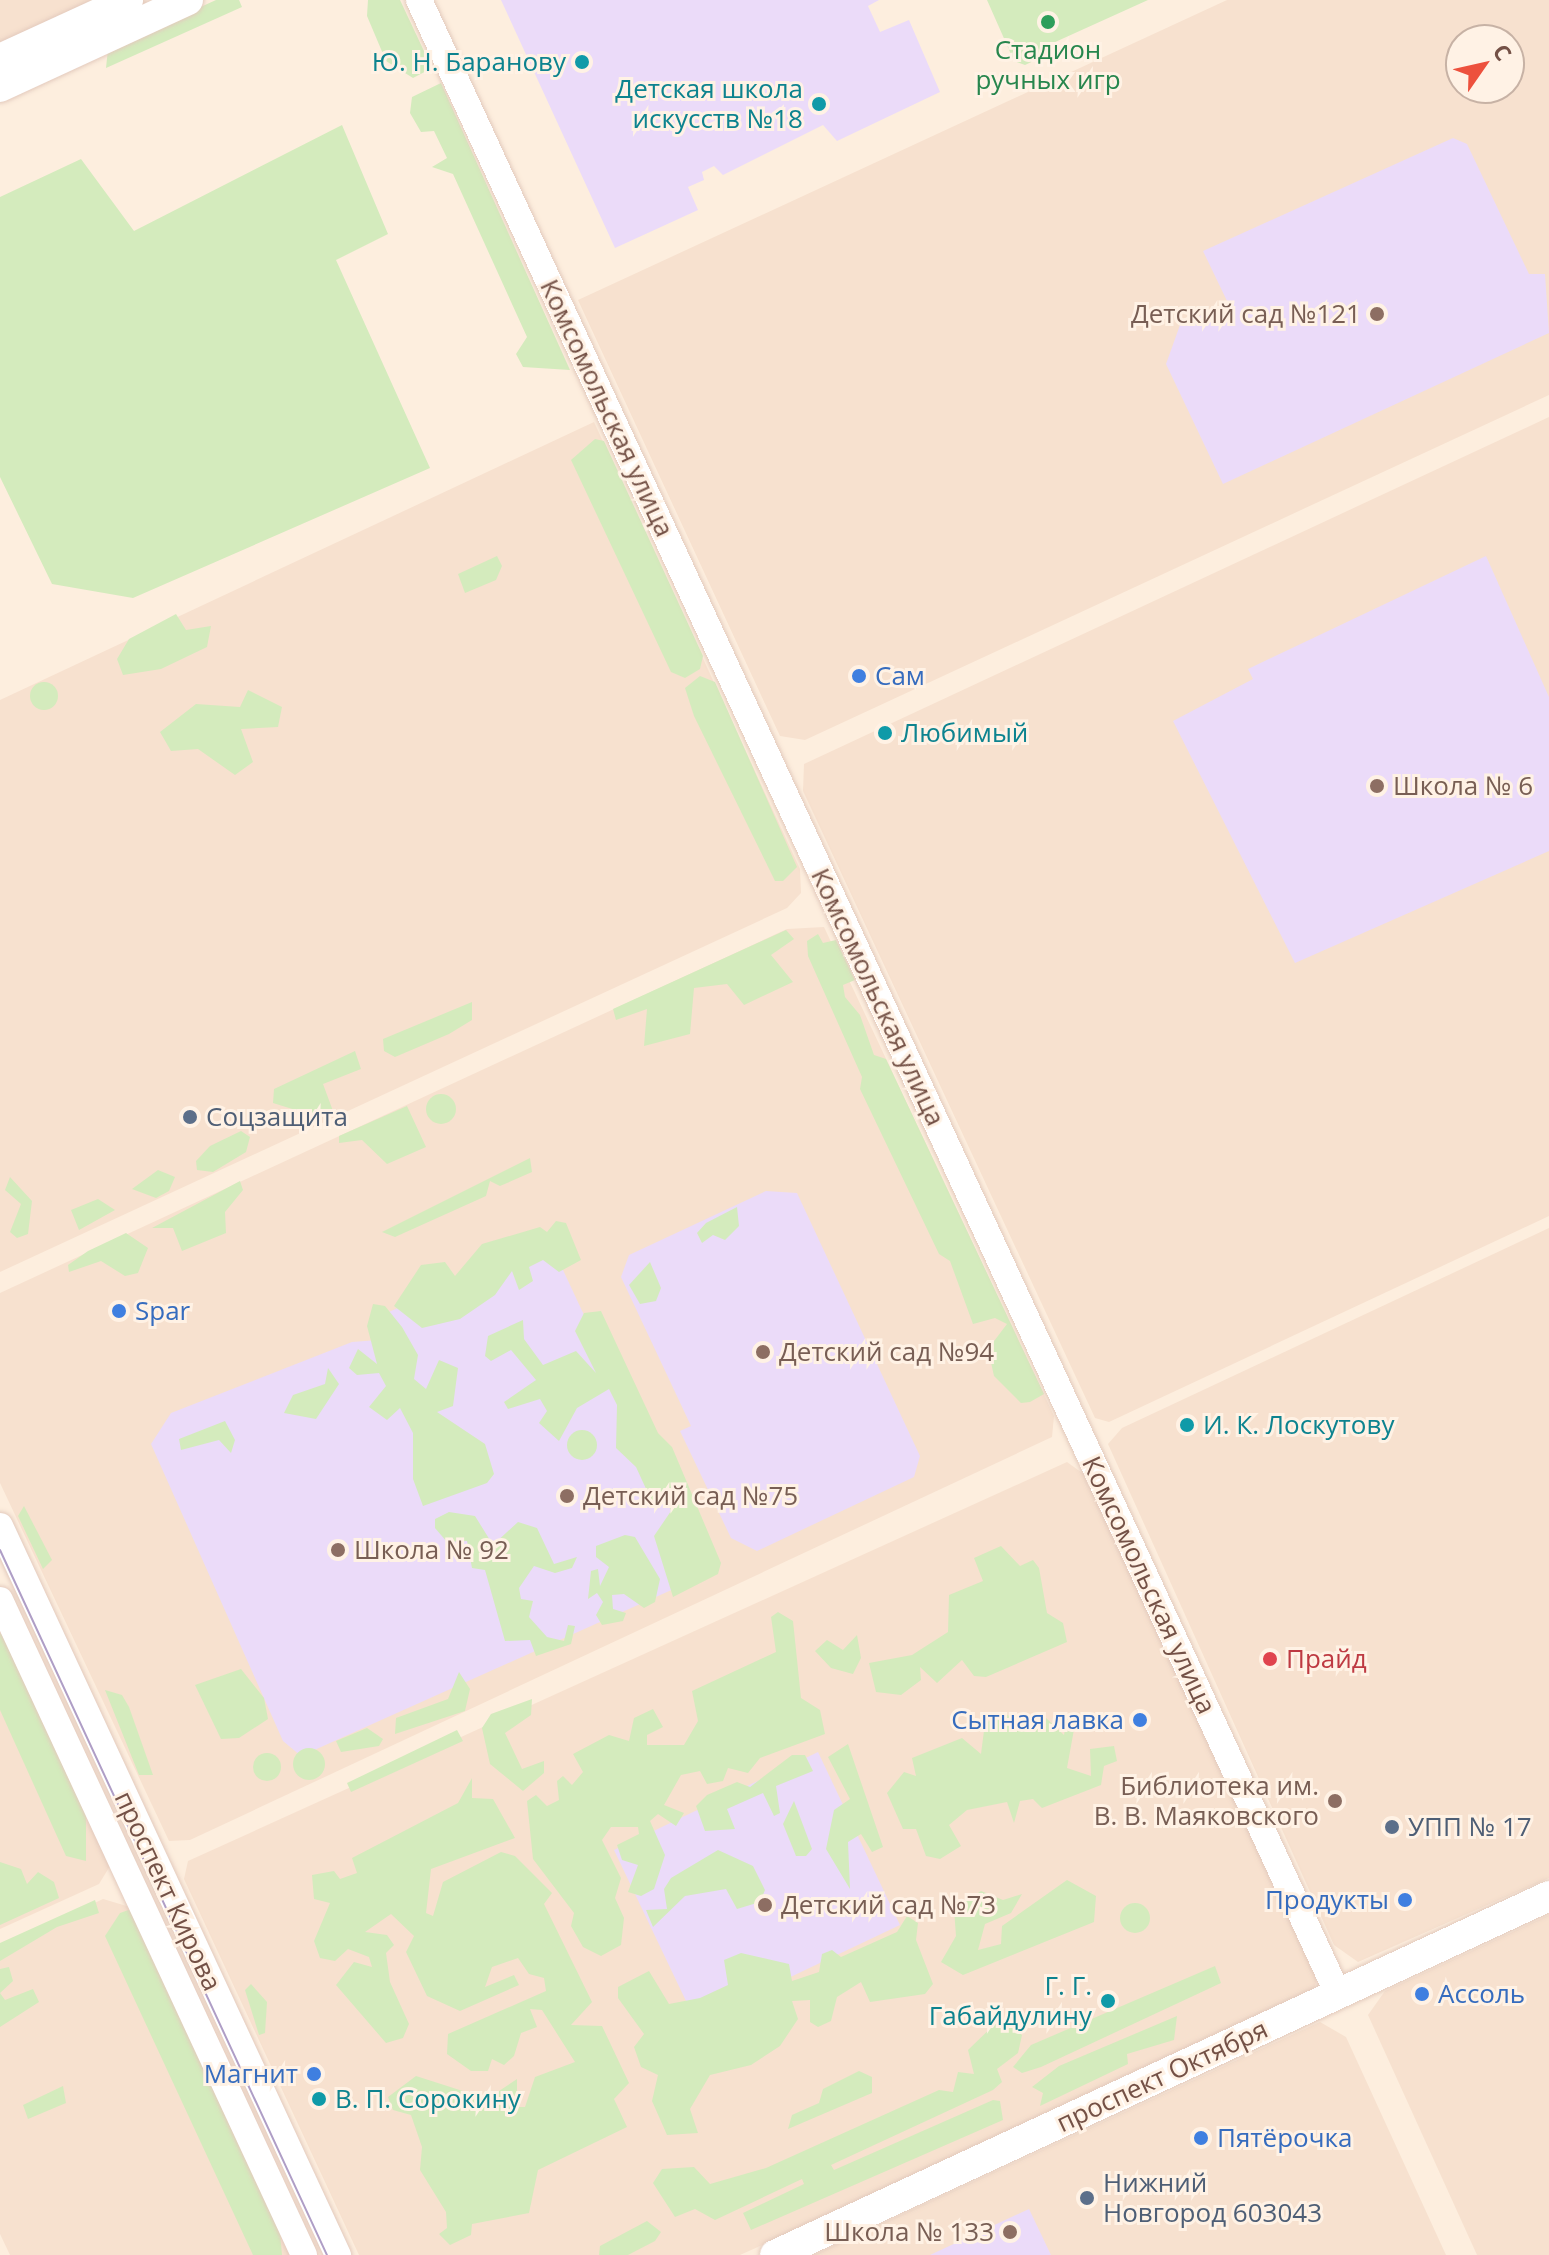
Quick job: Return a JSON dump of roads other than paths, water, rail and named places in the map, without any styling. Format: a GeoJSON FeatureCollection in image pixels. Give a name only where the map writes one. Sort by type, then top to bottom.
{"type":"FeatureCollection","features":[{"type":"Feature","properties":{"kind":"main road"},"geometry":{"type":"LineString","coordinates":[[0,59],[128,0]]}},
{"type":"Feature","properties":{"kind":"main road"},"geometry":{"type":"LineString","coordinates":[[0,87],[188,0]]}},
{"type":"Feature","properties":{"kind":"main road","name":"проспект Октября"},"geometry":{"type":"LineString","coordinates":[[775,2255],[1549,1896]]}},
{"type":"Feature","properties":{"kind":"street","name":"Комсомольская улица"},"geometry":{"type":"LineString","coordinates":[[419,0],[1338,1994]]}},
{"type":"Feature","properties":{"kind":"street","name":"проспект Кирова"},"geometry":{"type":"LineString","coordinates":[[0,1526],[338,2255]]}},
{"type":"Feature","properties":{"kind":"street","name":"проспект Кирова"},"geometry":{"type":"LineString","coordinates":[[0,1600],[304,2255]]}},
{"type":"Feature","properties":{"kind":"tram line"},"geometry":{"type":"LineString","coordinates":[[0,1550],[327,2255]]}},
{"type":"Feature","properties":{"kind":"place","name":"Стадион ручных игр"},"geometry":{"type":"Point","coordinates":[1048,22]}},
{"type":"Feature","properties":{"kind":"place","name":"Ю. Н. Баранову"},"geometry":{"type":"Point","coordinates":[582,62]}},
{"type":"Feature","properties":{"kind":"place","name":"Детская школа искусств №18"},"geometry":{"type":"Point","coordinates":[819,104]}},
{"type":"Feature","properties":{"kind":"place","name":"Детский сад №121"},"geometry":{"type":"Point","coordinates":[1377,314]}},
{"type":"Feature","properties":{"kind":"place","name":"Сам"},"geometry":{"type":"Point","coordinates":[859,676]}},
{"type":"Feature","properties":{"kind":"place","name":"Любимый"},"geometry":{"type":"Point","coordinates":[885,733]}},
{"type":"Feature","properties":{"kind":"place","name":"Школа № 6"},"geometry":{"type":"Point","coordinates":[1377,786]}},
{"type":"Feature","properties":{"kind":"place","name":"Соцзащита"},"geometry":{"type":"Point","coordinates":[190,1117]}},
{"type":"Feature","properties":{"kind":"place","name":"Spar"},"geometry":{"type":"Point","coordinates":[119,1311]}},
{"type":"Feature","properties":{"kind":"place","name":"Детский сад №94"},"geometry":{"type":"Point","coordinates":[763,1352]}},
{"type":"Feature","properties":{"kind":"place","name":"И. К. Лоскутову"},"geometry":{"type":"Point","coordinates":[1187,1425]}},
{"type":"Feature","properties":{"kind":"place","name":"Детский сад №75"},"geometry":{"type":"Point","coordinates":[567,1496]}},
{"type":"Feature","properties":{"kind":"place","name":"Школа № 92"},"geometry":{"type":"Point","coordinates":[338,1550]}},
{"type":"Feature","properties":{"kind":"place","name":"Прайд"},"geometry":{"type":"Point","coordinates":[1270,1659]}},
{"type":"Feature","properties":{"kind":"place","name":"Сытная лавка"},"geometry":{"type":"Point","coordinates":[1140,1720]}},
{"type":"Feature","properties":{"kind":"place","name":"Библиотека им. В. В. Маяковского"},"geometry":{"type":"Point","coordinates":[1335,1801]}},
{"type":"Feature","properties":{"kind":"place","name":"УПП № 17"},"geometry":{"type":"Point","coordinates":[1392,1827]}},
{"type":"Feature","properties":{"kind":"place","name":"Продукты"},"geometry":{"type":"Point","coordinates":[1405,1900]}},
{"type":"Feature","properties":{"kind":"place","name":"Детский сад №73"},"geometry":{"type":"Point","coordinates":[765,1905]}},
{"type":"Feature","properties":{"kind":"place","name":"Ассоль"},"geometry":{"type":"Point","coordinates":[1422,1994]}},
{"type":"Feature","properties":{"kind":"place","name":"Г. Г. Габайдулину"},"geometry":{"type":"Point","coordinates":[1108,2001]}},
{"type":"Feature","properties":{"kind":"place","name":"Магнит"},"geometry":{"type":"Point","coordinates":[314,2074]}},
{"type":"Feature","properties":{"kind":"place","name":"В. П. Сорокину"},"geometry":{"type":"Point","coordinates":[319,2099]}},
{"type":"Feature","properties":{"kind":"place","name":"Пятёрочка"},"geometry":{"type":"Point","coordinates":[1201,2138]}},
{"type":"Feature","properties":{"kind":"place","name":"Нижний Новгород 603043"},"geometry":{"type":"Point","coordinates":[1087,2198]}},
{"type":"Feature","properties":{"kind":"place","name":"Школа № 133"},"geometry":{"type":"Point","coordinates":[1010,2232]}}]}
